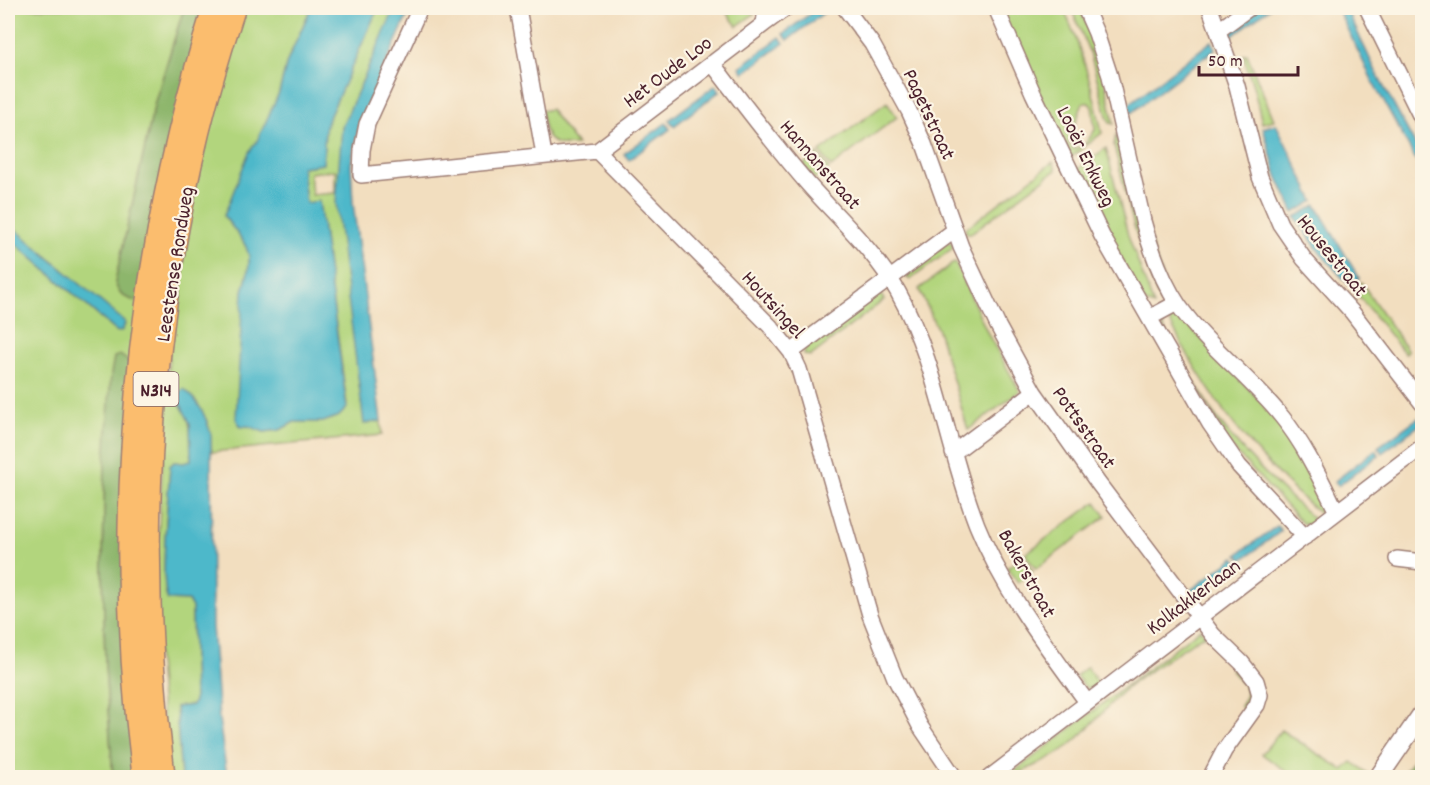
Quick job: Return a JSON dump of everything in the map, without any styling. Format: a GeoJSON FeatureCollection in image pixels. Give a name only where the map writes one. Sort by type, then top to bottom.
{"type":"FeatureCollection","features":[{"type":"Feature","properties":{"kind":"main road","name":"Leestense Rondweg"},"geometry":{"type":"LineString","coordinates":[[145,777],[137,703],[131,592],[132,474],[139,376],[150,286],[167,190],[190,90],[215,8]]}},
{"type":"Feature","properties":{"kind":"main road","name":"Leestense Rondweg"},"geometry":{"type":"LineString","coordinates":[[163,777],[152,663],[148,589],[154,400],[168,285],[189,172],[208,94],[233,8]]}},
{"type":"Feature","properties":{"kind":"street"},"geometry":{"type":"LineString","coordinates":[[420,8],[367,124],[362,150],[361,175],[597,151]]}},
{"type":"Feature","properties":{"kind":"street"},"geometry":{"type":"LineString","coordinates":[[518,8],[543,155]]}},
{"type":"Feature","properties":{"kind":"street"},"geometry":{"type":"LineString","coordinates":[[764,24],[766,8]]}},
{"type":"Feature","properties":{"kind":"street","name":"Het Oude Loo"},"geometry":{"type":"LineString","coordinates":[[597,151],[786,8]]}},
{"type":"Feature","properties":{"kind":"street","name":"Pagetstraat"},"geometry":{"type":"LineString","coordinates":[[845,8],[872,44],[909,111],[924,144],[961,247]]}},
{"type":"Feature","properties":{"kind":"street","name":"Looër Enkweg"},"geometry":{"type":"LineString","coordinates":[[996,8],[1029,85],[1084,200],[1149,318],[1225,447],[1260,490],[1305,537]]}},
{"type":"Feature","properties":{"kind":"street","name":"Looër Enkweg"},"geometry":{"type":"LineString","coordinates":[[1085,8],[1110,76],[1149,243],[1177,303],[1195,326],[1263,394],[1284,419],[1337,512]]}},
{"type":"Feature","properties":{"kind":"street","name":"Housestraat"},"geometry":{"type":"LineString","coordinates":[[1210,8],[1225,46],[1260,177],[1280,224],[1308,264],[1352,312],[1422,403]]}},
{"type":"Feature","properties":{"kind":"street"},"geometry":{"type":"LineString","coordinates":[[1219,30],[1249,8]]}},
{"type":"Feature","properties":{"kind":"street"},"geometry":{"type":"LineString","coordinates":[[1366,8],[1422,119]]}},
{"type":"Feature","properties":{"kind":"street","name":"Hannanstraat"},"geometry":{"type":"LineString","coordinates":[[712,63],[787,160],[874,256],[899,293]]}},
{"type":"Feature","properties":{"kind":"street","name":"Houtsingel"},"geometry":{"type":"LineString","coordinates":[[597,151],[770,326],[791,352],[799,369],[870,615],[895,678],[920,726],[955,777]]}},
{"type":"Feature","properties":{"kind":"street"},"geometry":{"type":"LineString","coordinates":[[791,352],[955,230]]}},
{"type":"Feature","properties":{"kind":"street","name":"Pottsstraat"},"geometry":{"type":"LineString","coordinates":[[961,247],[998,326],[1034,392],[1098,483],[1199,617],[1218,641],[1250,671],[1256,681],[1260,695],[1257,705],[1224,751],[1210,777]]}},
{"type":"Feature","properties":{"kind":"street","name":"Bakerstraat"},"geometry":{"type":"LineString","coordinates":[[899,293],[926,356],[953,453],[977,525],[998,568],[1034,629],[1087,702]]}},
{"type":"Feature","properties":{"kind":"street"},"geometry":{"type":"LineString","coordinates":[[1149,318],[1177,303]]}},
{"type":"Feature","properties":{"kind":"street"},"geometry":{"type":"LineString","coordinates":[[953,453],[1034,392]]}},
{"type":"Feature","properties":{"kind":"street","name":"Kolkakkerlaan"},"geometry":{"type":"LineString","coordinates":[[989,777],[1422,447]]}},
{"type":"Feature","properties":{"kind":"street"},"geometry":{"type":"LineString","coordinates":[[1397,559],[1422,562]]}},
{"type":"Feature","properties":{"kind":"street"},"geometry":{"type":"LineString","coordinates":[[1378,777],[1422,714]]}},
{"type":"Feature","properties":{"kind":"green space"},"geometry":{"type":"Polygon","coordinates":[[[8,8],[184,8],[155,102],[115,282],[143,303],[135,366],[105,460],[103,565],[105,666],[113,777],[8,777],[8,237],[116,331],[125,325],[8,223],[8,8]]]}},
{"type":"Feature","properties":{"kind":"green space"},"geometry":{"type":"Polygon","coordinates":[[[184,8],[210,8],[143,303],[122,295],[115,282],[155,102],[184,8]]]}},
{"type":"Feature","properties":{"kind":"green space"},"geometry":{"type":"Polygon","coordinates":[[[242,8],[311,8],[287,62],[279,93],[224,216],[244,243],[249,258],[243,291],[248,426],[264,432],[280,430],[294,422],[323,422],[339,416],[347,404],[319,202],[306,203],[302,167],[323,164],[327,122],[378,8],[395,8],[342,127],[364,423],[381,421],[382,435],[212,452],[208,423],[196,401],[178,401],[189,421],[191,460],[184,463],[174,462],[170,466],[164,576],[168,600],[188,601],[192,606],[194,701],[192,705],[176,707],[181,778],[167,777],[154,609],[173,287],[181,237],[242,8]],[[335,170],[310,173],[312,195],[335,193],[335,170]]]}},
{"type":"Feature","properties":{"kind":"green space"},"geometry":{"type":"Polygon","coordinates":[[[723,8],[755,8],[754,14],[737,26],[723,8]]]}},
{"type":"Feature","properties":{"kind":"green space"},"geometry":{"type":"Polygon","coordinates":[[[999,8],[1063,8],[1086,69],[1102,133],[1069,159],[999,8]],[[1083,103],[1068,143],[1074,149],[1085,144],[1095,130],[1092,107],[1089,103],[1083,103]]]}},
{"type":"Feature","properties":{"kind":"green space"},"geometry":{"type":"Polygon","coordinates":[[[1071,8],[1080,8],[1100,59],[1114,124],[1110,123],[1107,116],[1091,56],[1071,8]]]}},
{"type":"Feature","properties":{"kind":"green space"},"geometry":{"type":"Polygon","coordinates":[[[1247,54],[1274,120],[1262,123],[1243,55],[1247,54]]]}},
{"type":"Feature","properties":{"kind":"green space"},"geometry":{"type":"Polygon","coordinates":[[[887,102],[897,117],[831,167],[820,152],[887,102]]]}},
{"type":"Feature","properties":{"kind":"green space"},"geometry":{"type":"Polygon","coordinates":[[[550,109],[577,145],[553,142],[546,134],[541,111],[550,109]]]}},
{"type":"Feature","properties":{"kind":"green space"},"geometry":{"type":"Polygon","coordinates":[[[1116,135],[1168,296],[1161,304],[1146,265],[1129,206],[1114,145],[1116,135]]]}},
{"type":"Feature","properties":{"kind":"green space"},"geometry":{"type":"Polygon","coordinates":[[[1106,148],[1128,235],[1154,306],[1145,303],[1074,172],[1106,148]]]}},
{"type":"Feature","properties":{"kind":"green space"},"geometry":{"type":"Polygon","coordinates":[[[818,154],[829,169],[815,179],[803,165],[818,154]]]}},
{"type":"Feature","properties":{"kind":"green space"},"geometry":{"type":"Polygon","coordinates":[[[1053,162],[1056,170],[971,233],[966,233],[965,229],[1053,162]]]}},
{"type":"Feature","properties":{"kind":"green space"},"geometry":{"type":"Polygon","coordinates":[[[949,242],[952,243],[953,248],[910,280],[904,274],[949,242]]]}},
{"type":"Feature","properties":{"kind":"green space"},"geometry":{"type":"Polygon","coordinates":[[[955,262],[989,336],[1020,391],[968,430],[939,333],[919,289],[955,262]]]}},
{"type":"Feature","properties":{"kind":"green space"},"geometry":{"type":"Polygon","coordinates":[[[1361,282],[1408,351],[1405,354],[1353,289],[1361,282]]]}},
{"type":"Feature","properties":{"kind":"green space"},"geometry":{"type":"Polygon","coordinates":[[[880,293],[884,300],[811,356],[804,355],[805,348],[880,293]]]}},
{"type":"Feature","properties":{"kind":"green space"},"geometry":{"type":"Polygon","coordinates":[[[1177,313],[1284,426],[1329,509],[1322,516],[1253,448],[1216,400],[1167,316],[1177,313]]]}},
{"type":"Feature","properties":{"kind":"green space"},"geometry":{"type":"Polygon","coordinates":[[[1161,322],[1217,418],[1239,446],[1316,521],[1307,525],[1302,523],[1232,448],[1160,324],[1161,322]]]}},
{"type":"Feature","properties":{"kind":"green space"},"geometry":{"type":"Polygon","coordinates":[[[120,355],[135,366],[140,777],[113,778],[105,666],[103,565],[105,460],[111,374],[114,357],[120,355]]]}},
{"type":"Feature","properties":{"kind":"green space"},"geometry":{"type":"Polygon","coordinates":[[[1096,502],[1106,516],[1036,569],[1025,554],[1096,502]]]}},
{"type":"Feature","properties":{"kind":"green space"},"geometry":{"type":"Polygon","coordinates":[[[1023,557],[1033,571],[1018,583],[1007,568],[1023,557]]]}},
{"type":"Feature","properties":{"kind":"green space"},"geometry":{"type":"Polygon","coordinates":[[[1200,629],[1206,635],[1130,685],[1081,736],[1066,748],[1014,777],[1006,778],[1200,629]]]}},
{"type":"Feature","properties":{"kind":"green space"},"geometry":{"type":"Polygon","coordinates":[[[1234,666],[1248,683],[1252,684],[1253,698],[1247,712],[1240,706],[1246,689],[1231,669],[1234,666]]]}},
{"type":"Feature","properties":{"kind":"green space"},"geometry":{"type":"Polygon","coordinates":[[[1087,667],[1099,685],[1094,688],[1086,688],[1076,676],[1087,667]]]}},
{"type":"Feature","properties":{"kind":"green space"},"geometry":{"type":"Polygon","coordinates":[[[1281,730],[1343,770],[1352,762],[1370,775],[1368,778],[1294,777],[1262,754],[1281,730]]]}},
{"type":"Feature","properties":{"kind":"green space"},"geometry":{"type":"Polygon","coordinates":[[[1422,747],[1422,777],[1401,777],[1422,747]]]}},
{"type":"Feature","properties":{"kind":"water"},"geometry":{"type":"Polygon","coordinates":[[[311,8],[378,8],[327,122],[323,164],[302,167],[306,203],[319,201],[347,408],[339,416],[323,422],[294,422],[280,430],[264,432],[248,426],[241,427],[236,419],[243,291],[249,258],[244,243],[224,216],[249,152],[257,141],[279,93],[287,62],[311,8]]]}},
{"type":"Feature","properties":{"kind":"water"},"geometry":{"type":"Polygon","coordinates":[[[395,8],[411,8],[360,121],[351,164],[353,203],[381,421],[364,424],[336,203],[342,127],[395,8]]]}},
{"type":"Feature","properties":{"kind":"water"},"geometry":{"type":"Polygon","coordinates":[[[818,8],[830,8],[788,40],[783,34],[818,8]]]}},
{"type":"Feature","properties":{"kind":"water"},"geometry":{"type":"Polygon","coordinates":[[[1257,8],[1270,8],[1228,39],[1231,29],[1257,8]]]}},
{"type":"Feature","properties":{"kind":"water"},"geometry":{"type":"Polygon","coordinates":[[[1337,8],[1346,8],[1379,78],[1422,157],[1422,171],[1373,82],[1337,8]]]}},
{"type":"Feature","properties":{"kind":"water"},"geometry":{"type":"Polygon","coordinates":[[[780,37],[784,43],[744,73],[740,67],[780,37]]]}},
{"type":"Feature","properties":{"kind":"water"},"geometry":{"type":"Polygon","coordinates":[[[1212,41],[1215,49],[1131,113],[1129,104],[1212,41]]]}},
{"type":"Feature","properties":{"kind":"water"},"geometry":{"type":"Polygon","coordinates":[[[716,85],[720,91],[674,126],[669,120],[716,85]]]}},
{"type":"Feature","properties":{"kind":"water"},"geometry":{"type":"Polygon","coordinates":[[[666,123],[670,129],[629,160],[624,154],[666,123]]]}},
{"type":"Feature","properties":{"kind":"water"},"geometry":{"type":"Polygon","coordinates":[[[1276,124],[1314,201],[1294,213],[1277,176],[1263,128],[1276,124]]]}},
{"type":"Feature","properties":{"kind":"water"},"geometry":{"type":"Polygon","coordinates":[[[1316,205],[1359,278],[1350,286],[1320,253],[1295,217],[1316,205]]]}},
{"type":"Feature","properties":{"kind":"water"},"geometry":{"type":"Polygon","coordinates":[[[8,223],[125,322],[123,330],[116,331],[8,237],[8,223]]]}},
{"type":"Feature","properties":{"kind":"water"},"geometry":{"type":"Polygon","coordinates":[[[184,389],[201,409],[211,435],[212,626],[219,719],[227,777],[181,777],[176,707],[192,705],[194,701],[192,607],[188,601],[168,600],[165,591],[164,557],[170,466],[174,462],[184,463],[191,460],[190,423],[176,395],[184,389]]]}},
{"type":"Feature","properties":{"kind":"water"},"geometry":{"type":"Polygon","coordinates":[[[1418,418],[1422,423],[1382,453],[1378,447],[1418,418]]]}},
{"type":"Feature","properties":{"kind":"water"},"geometry":{"type":"Polygon","coordinates":[[[1375,450],[1379,455],[1338,486],[1335,481],[1375,450]]]}},
{"type":"Feature","properties":{"kind":"water"},"geometry":{"type":"Polygon","coordinates":[[[1277,526],[1281,531],[1242,560],[1238,554],[1277,526]]]}},
{"type":"Feature","properties":{"kind":"water"},"geometry":{"type":"Polygon","coordinates":[[[1235,557],[1239,563],[1195,596],[1191,590],[1235,557]]]}}]}
